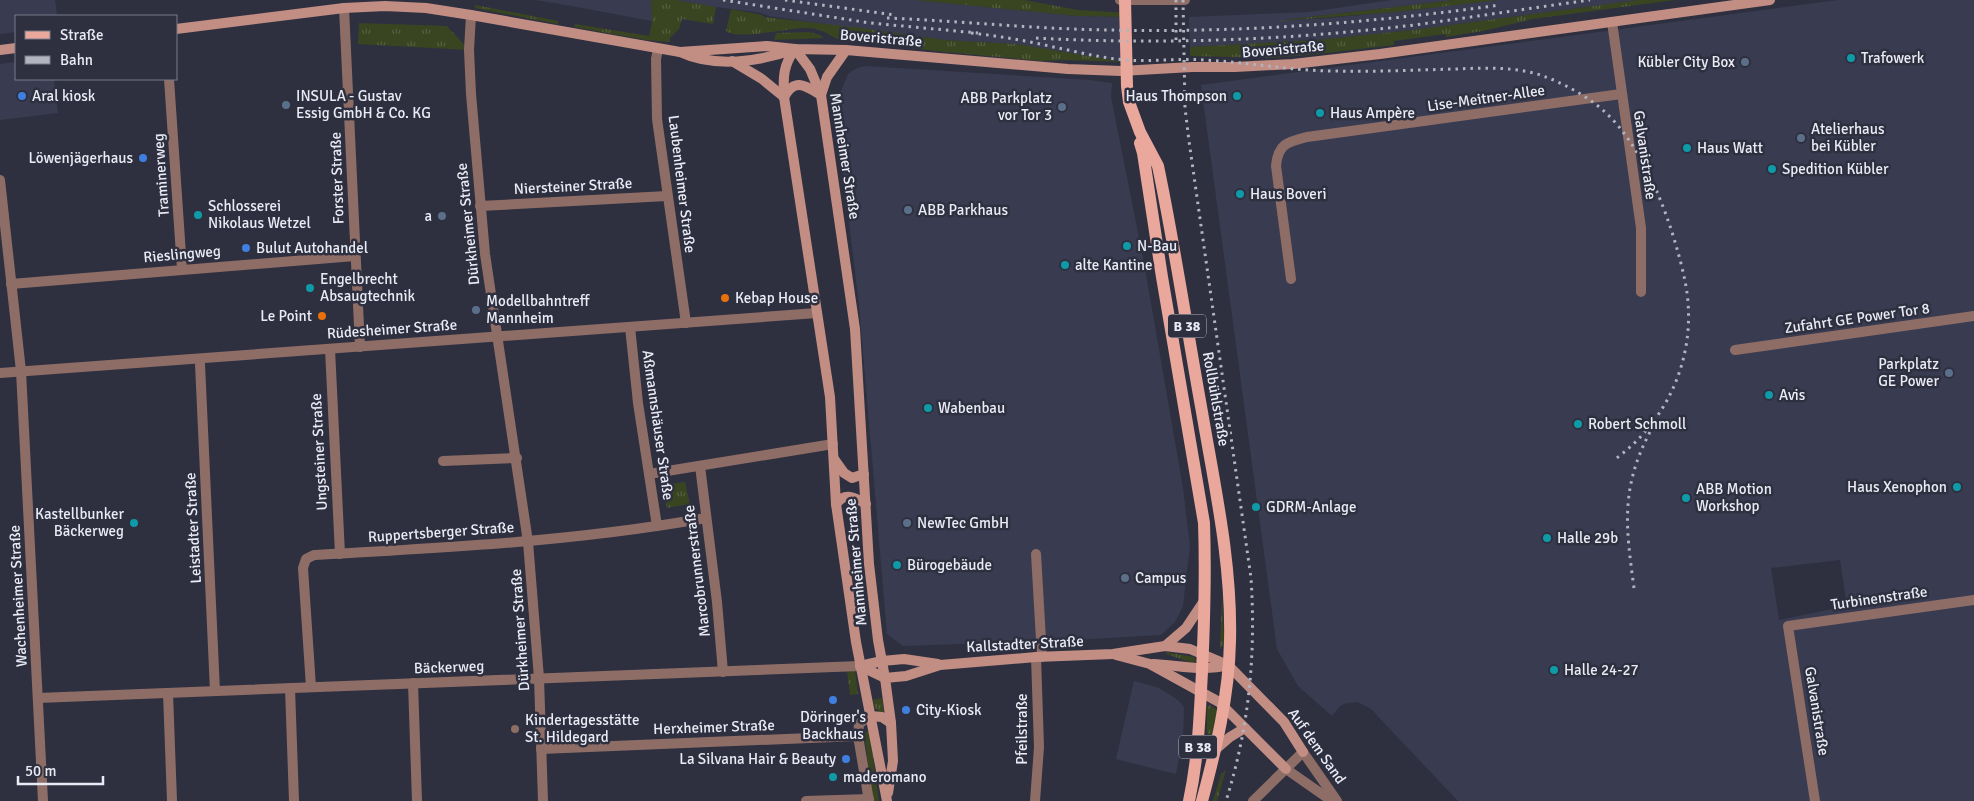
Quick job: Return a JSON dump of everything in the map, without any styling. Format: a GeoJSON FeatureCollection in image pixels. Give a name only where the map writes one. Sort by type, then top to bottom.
{"type":"FeatureCollection","features":[{"type":"Feature","properties":{"kind":"main road","name":"B 38"},"geometry":{"type":"LineString","coordinates":[[1123,0],[1124,107],[1143,153],[1204,523],[1201,692],[1195,772],[1189,801]]}},
{"type":"Feature","properties":{"kind":"main road","name":"Boveristraße"},"geometry":{"type":"LineString","coordinates":[[795,49],[846,50],[1068,69],[1115,71],[1288,65],[1770,0]]}},
{"type":"Feature","properties":{"kind":"main road"},"geometry":{"type":"LineString","coordinates":[[178,29],[344,8],[385,6],[426,8],[471,15],[680,52],[767,46],[795,49]]}},
{"type":"Feature","properties":{"kind":"main road"},"geometry":{"type":"LineString","coordinates":[[0,50],[15,48]]}},
{"type":"Feature","properties":{"kind":"main road"},"geometry":{"type":"LineString","coordinates":[[680,52],[693,57],[732,61],[768,58],[795,49]]}},
{"type":"Feature","properties":{"kind":"main road","name":"Mannheimer Straße"},"geometry":{"type":"LineString","coordinates":[[795,49],[810,69],[821,95],[855,329],[869,564],[891,723],[893,761],[887,800],[860,666],[836,504],[830,397],[784,97],[783,77],[785,67],[795,49]]}},
{"type":"Feature","properties":{"kind":"main road"},"geometry":{"type":"LineString","coordinates":[[732,61],[762,79],[784,97],[790,89],[800,84],[821,95],[827,77],[846,50]]}},
{"type":"Feature","properties":{"kind":"main road","name":"Rollbühlstraße"},"geometry":{"type":"LineString","coordinates":[[1124,86],[1140,132],[1158,166],[1215,487],[1229,580],[1230,641],[1228,666]]}},
{"type":"Feature","properties":{"kind":"main road"},"geometry":{"type":"LineString","coordinates":[[834,459],[844,473],[852,478],[864,474]]}},
{"type":"Feature","properties":{"kind":"main road"},"geometry":{"type":"LineString","coordinates":[[836,504],[840,498],[847,496],[856,497],[866,504]]}},
{"type":"Feature","properties":{"kind":"main road"},"geometry":{"type":"LineString","coordinates":[[1165,646],[1186,628],[1204,601]]}},
{"type":"Feature","properties":{"kind":"main road","name":"Kallstadter Straße"},"geometry":{"type":"LineString","coordinates":[[886,678],[906,676],[940,665],[1039,657],[1113,654],[1165,646],[1190,649],[1202,653]]}},
{"type":"Feature","properties":{"kind":"main road","name":"Auf dem Sand"},"geometry":{"type":"LineString","coordinates":[[1202,653],[1228,666],[1284,722],[1303,752]]}},
{"type":"Feature","properties":{"kind":"main road","name":"Kallstadter Straße"},"geometry":{"type":"LineString","coordinates":[[1113,654],[1150,664],[1201,692]]}},
{"type":"Feature","properties":{"kind":"main road","name":"Kallstadter Straße"},"geometry":{"type":"LineString","coordinates":[[860,666],[904,659],[940,665]]}},
{"type":"Feature","properties":{"kind":"main road"},"geometry":{"type":"LineString","coordinates":[[1150,664],[1180,665],[1202,669],[1228,666]]}},
{"type":"Feature","properties":{"kind":"main road"},"geometry":{"type":"LineString","coordinates":[[860,666],[886,678]]}},
{"type":"Feature","properties":{"kind":"main road","name":"B 38"},"geometry":{"type":"LineString","coordinates":[[1202,801],[1216,749],[1224,706],[1228,666]]}},
{"type":"Feature","properties":{"kind":"main road","name":"Auf dem Sand"},"geometry":{"type":"LineString","coordinates":[[1201,692],[1224,706],[1286,769]]}},
{"type":"Feature","properties":{"kind":"main road"},"geometry":{"type":"LineString","coordinates":[[870,716],[882,717],[891,723]]}},
{"type":"Feature","properties":{"kind":"main road"},"geometry":{"type":"LineString","coordinates":[[1216,749],[1230,737],[1245,728]]}},
{"type":"Feature","properties":{"kind":"street"},"geometry":{"type":"LineString","coordinates":[[1123,0],[1185,0]]}},
{"type":"Feature","properties":{"kind":"street","name":"Forster Straße"},"geometry":{"type":"LineString","coordinates":[[344,8],[360,347]]}},
{"type":"Feature","properties":{"kind":"street","name":"Dürkheimer Straße"},"geometry":{"type":"LineString","coordinates":[[471,15],[469,50],[480,206],[528,542],[539,678],[543,801]]}},
{"type":"Feature","properties":{"kind":"street","name":"Galvanistraße"},"geometry":{"type":"LineString","coordinates":[[1612,22],[1641,228],[1641,292]]}},
{"type":"Feature","properties":{"kind":"street","name":"Laubenheimer Straße"},"geometry":{"type":"LineString","coordinates":[[658,49],[656,59],[657,119],[686,323]]}},
{"type":"Feature","properties":{"kind":"street","name":"Traminerweg"},"geometry":{"type":"LineString","coordinates":[[169,80],[182,269]]}},
{"type":"Feature","properties":{"kind":"street","name":"Lise-Meitner-Allee"},"geometry":{"type":"LineString","coordinates":[[1291,279],[1276,166],[1277,155],[1282,146],[1293,140],[1307,137],[1622,94]]}},
{"type":"Feature","properties":{"kind":"street","name":"Wachenheimer Straße"},"geometry":{"type":"LineString","coordinates":[[0,180],[21,371],[44,801]]}},
{"type":"Feature","properties":{"kind":"street","name":"Niersteiner Straße"},"geometry":{"type":"LineString","coordinates":[[480,206],[667,196]]}},
{"type":"Feature","properties":{"kind":"street","name":"Rieslingweg"},"geometry":{"type":"LineString","coordinates":[[11,284],[355,256]]}},
{"type":"Feature","properties":{"kind":"street","name":"Rüdesheimer Straße"},"geometry":{"type":"LineString","coordinates":[[0,373],[817,313]]}},
{"type":"Feature","properties":{"kind":"street","name":"Zufahrt GE Power Tor 8"},"geometry":{"type":"LineString","coordinates":[[1740,350],[1974,316]]}},
{"type":"Feature","properties":{"kind":"street","name":"Aßmannshäuser Straße"},"geometry":{"type":"LineString","coordinates":[[630,327],[638,403],[658,526]]}},
{"type":"Feature","properties":{"kind":"street","name":"Ungsteiner Straße"},"geometry":{"type":"LineString","coordinates":[[330,349],[340,554]]}},
{"type":"Feature","properties":{"kind":"street","name":"Leistadter Straße"},"geometry":{"type":"LineString","coordinates":[[200,364],[216,691]]}},
{"type":"Feature","properties":{"kind":"street"},"geometry":{"type":"LineString","coordinates":[[649,474],[833,444]]}},
{"type":"Feature","properties":{"kind":"street"},"geometry":{"type":"LineString","coordinates":[[443,461],[517,458]]}},
{"type":"Feature","properties":{"kind":"street","name":"Marcobrunnerstraße"},"geometry":{"type":"LineString","coordinates":[[700,466],[717,602],[723,672]]}},
{"type":"Feature","properties":{"kind":"street","name":"Ruppertsberger Straße"},"geometry":{"type":"LineString","coordinates":[[311,687],[304,568],[306,559],[314,555],[528,542],[658,526],[706,518]]}},
{"type":"Feature","properties":{"kind":"street","name":"Pfeilstraße"},"geometry":{"type":"LineString","coordinates":[[1035,801],[1039,657],[1036,554]]}},
{"type":"Feature","properties":{"kind":"street","name":"Turbinenstraße"},"geometry":{"type":"LineString","coordinates":[[1788,626],[1974,600]]}},
{"type":"Feature","properties":{"kind":"street","name":"Galvanistraße"},"geometry":{"type":"LineString","coordinates":[[1788,626],[1815,801]]}},
{"type":"Feature","properties":{"kind":"street","name":"Bäckerweg"},"geometry":{"type":"LineString","coordinates":[[38,698],[860,666]]}},
{"type":"Feature","properties":{"kind":"street"},"geometry":{"type":"LineString","coordinates":[[413,683],[417,801]]}},
{"type":"Feature","properties":{"kind":"street"},"geometry":{"type":"LineString","coordinates":[[290,688],[294,801]]}},
{"type":"Feature","properties":{"kind":"street"},"geometry":{"type":"LineString","coordinates":[[168,693],[172,801]]}},
{"type":"Feature","properties":{"kind":"street"},"geometry":{"type":"LineString","coordinates":[[806,801],[869,800],[858,736],[859,724],[870,716]]}},
{"type":"Feature","properties":{"kind":"street","name":"Herxheimer Straße"},"geometry":{"type":"LineString","coordinates":[[541,749],[858,736]]}},
{"type":"Feature","properties":{"kind":"street"},"geometry":{"type":"LineString","coordinates":[[1253,801],[1303,752]]}},
{"type":"Feature","properties":{"kind":"street","name":"Auf dem Sand"},"geometry":{"type":"LineString","coordinates":[[1303,752],[1337,801]]}},
{"type":"Feature","properties":{"kind":"street","name":"Auf dem Sand"},"geometry":{"type":"LineString","coordinates":[[1286,769],[1332,801]]}},
{"type":"Feature","properties":{"kind":"shaded area"},"geometry":{"type":"Polygon","coordinates":[[[0,0],[55,0],[57,15],[15,15],[15,32],[0,34],[0,0]]]}},
{"type":"Feature","properties":{"kind":"shaded area"},"geometry":{"type":"Polygon","coordinates":[[[535,0],[651,0],[652,21],[572,6],[535,0]]]}},
{"type":"Feature","properties":{"kind":"shaded area"},"geometry":{"type":"Polygon","coordinates":[[[676,0],[914,0],[1078,16],[1129,17],[1130,63],[1017,44],[945,40],[769,16],[762,13],[676,0]]]}},
{"type":"Feature","properties":{"kind":"shaded area"},"geometry":{"type":"Polygon","coordinates":[[[1392,0],[1454,0],[1283,20],[1396,12],[1499,0],[1638,0],[1413,30],[1317,40],[1190,47],[1189,17],[1309,12],[1392,0]]]}},
{"type":"Feature","properties":{"kind":"shaded area"},"geometry":{"type":"Polygon","coordinates":[[[1838,0],[1974,0],[1974,801],[1458,801],[1370,708],[1357,702],[1347,703],[1340,706],[1332,716],[1298,686],[1277,649],[1201,85],[1838,0]],[[1840,560],[1771,568],[1779,620],[1847,606],[1840,560]]]}},
{"type":"Feature","properties":{"kind":"shaded area"},"geometry":{"type":"Polygon","coordinates":[[[15,62],[15,80],[54,80],[58,113],[0,120],[0,64],[15,62]]]}},
{"type":"Feature","properties":{"kind":"shaded area"},"geometry":{"type":"Polygon","coordinates":[[[865,66],[1112,83],[1111,97],[1144,263],[1183,488],[1190,546],[1183,606],[1175,622],[1161,635],[903,646],[887,634],[859,305],[835,105],[848,74],[855,69],[865,66]]]}},
{"type":"Feature","properties":{"kind":"shaded area"},"geometry":{"type":"Polygon","coordinates":[[[1134,681],[1159,688],[1178,700],[1184,707],[1183,737],[1176,774],[1116,759],[1134,681]]]}},
{"type":"Feature","properties":{"kind":"green space"},"geometry":{"type":"Polygon","coordinates":[[[651,0],[676,0],[716,7],[713,24],[682,19],[679,29],[670,38],[670,42],[646,40],[574,27],[575,24],[649,36],[652,21],[651,0]]]}},
{"type":"Feature","properties":{"kind":"green space"},"geometry":{"type":"Polygon","coordinates":[[[914,0],[1024,0],[1078,10],[1129,13],[1129,17],[1078,16],[914,0]]]}},
{"type":"Feature","properties":{"kind":"green space"},"geometry":{"type":"Polygon","coordinates":[[[1454,0],[1499,0],[1396,12],[1268,22],[1454,0]]]}},
{"type":"Feature","properties":{"kind":"green space"},"geometry":{"type":"Polygon","coordinates":[[[1638,0],[1675,0],[1533,19],[1483,31],[1446,37],[1445,34],[1394,41],[1394,45],[1318,54],[1272,58],[1190,56],[1190,47],[1317,40],[1413,30],[1638,0]]]}},
{"type":"Feature","properties":{"kind":"green space"},"geometry":{"type":"Polygon","coordinates":[[[475,5],[558,21],[558,24],[475,8],[475,5]]]}},
{"type":"Feature","properties":{"kind":"green space"},"geometry":{"type":"Polygon","coordinates":[[[731,9],[764,17],[945,40],[1017,44],[1124,62],[1041,61],[944,52],[837,39],[812,28],[742,35],[733,34],[726,31],[731,9]]]}},
{"type":"Feature","properties":{"kind":"green space"},"geometry":{"type":"Polygon","coordinates":[[[359,23],[447,26],[469,50],[358,44],[359,23]]]}},
{"type":"Feature","properties":{"kind":"green space"},"geometry":{"type":"Polygon","coordinates":[[[809,32],[824,38],[774,40],[776,33],[809,32]]]}},
{"type":"Feature","properties":{"kind":"green space"},"geometry":{"type":"Polygon","coordinates":[[[685,482],[690,504],[667,508],[663,485],[685,482]]]}},
{"type":"Feature","properties":{"kind":"green space"},"geometry":{"type":"Polygon","coordinates":[[[1222,592],[1224,643],[1220,649],[1222,592]]]}},
{"type":"Feature","properties":{"kind":"green space"},"geometry":{"type":"Polygon","coordinates":[[[1166,652],[1194,657],[1196,661],[1193,663],[1166,654],[1166,652]]]}},
{"type":"Feature","properties":{"kind":"green space"},"geometry":{"type":"Polygon","coordinates":[[[855,670],[858,694],[850,695],[847,671],[855,670]]]}},
{"type":"Feature","properties":{"kind":"green space"},"geometry":{"type":"Polygon","coordinates":[[[882,698],[884,712],[881,714],[874,707],[873,700],[882,698]]]}},
{"type":"Feature","properties":{"kind":"green space"},"geometry":{"type":"Polygon","coordinates":[[[1210,705],[1217,710],[1212,736],[1207,733],[1207,707],[1210,705]]]}},
{"type":"Feature","properties":{"kind":"green space"},"geometry":{"type":"Polygon","coordinates":[[[869,731],[879,801],[873,801],[864,732],[869,731]]]}},
{"type":"Feature","properties":{"kind":"green space"},"geometry":{"type":"Polygon","coordinates":[[[1226,770],[1217,801],[1213,801],[1221,774],[1226,770]]]}},
{"type":"Feature","properties":{"kind":"railway"},"geometry":{"type":"LineString","coordinates":[[723,0],[870,23],[978,33]]}},
{"type":"Feature","properties":{"kind":"railway"},"geometry":{"type":"LineString","coordinates":[[785,0],[895,15]]}},
{"type":"Feature","properties":{"kind":"railway"},"geometry":{"type":"LineString","coordinates":[[1176,0],[1176,45]]}},
{"type":"Feature","properties":{"kind":"railway"},"geometry":{"type":"LineString","coordinates":[[1183,0],[1185,108],[1251,578],[1252,635],[1249,691],[1240,746],[1226,801]]}},
{"type":"Feature","properties":{"kind":"railway"},"geometry":{"type":"LineString","coordinates":[[1036,38],[1130,41],[1272,38],[1414,25],[1590,0]]}},
{"type":"Feature","properties":{"kind":"railway"},"geometry":{"type":"LineString","coordinates":[[887,18],[1026,27],[1158,31],[1207,30],[1354,22],[1500,5]]}},
{"type":"Feature","properties":{"kind":"railway"},"geometry":{"type":"LineString","coordinates":[[971,33],[1020,40],[1126,60],[1204,60],[1319,71],[1510,69],[1549,78],[1588,99],[1611,118],[1627,138],[1653,184],[1664,209],[1680,258],[1688,307],[1688,332],[1684,357],[1676,381],[1665,404],[1634,443],[1614,460]]}},
{"type":"Feature","properties":{"kind":"railway"},"geometry":{"type":"LineString","coordinates":[[1634,588],[1629,546],[1628,509],[1634,472],[1650,432]]}},
{"type":"Feature","properties":{"kind":"place","name":"Trafowerk"},"geometry":{"type":"Point","coordinates":[1851,58]}},
{"type":"Feature","properties":{"kind":"place","name":"Kübler City Box"},"geometry":{"type":"Point","coordinates":[1745,62]}},
{"type":"Feature","properties":{"kind":"place","name":"Aral kiosk"},"geometry":{"type":"Point","coordinates":[22,96]}},
{"type":"Feature","properties":{"kind":"place","name":"Haus Thompson"},"geometry":{"type":"Point","coordinates":[1237,96]}},
{"type":"Feature","properties":{"kind":"place","name":"INSULA - Gustav Essig GmbH & Co. KG"},"geometry":{"type":"Point","coordinates":[286,105]}},
{"type":"Feature","properties":{"kind":"place","name":"ABB Parkplatz vor Tor 3"},"geometry":{"type":"Point","coordinates":[1062,107]}},
{"type":"Feature","properties":{"kind":"place","name":"Haus Ampère"},"geometry":{"type":"Point","coordinates":[1320,113]}},
{"type":"Feature","properties":{"kind":"place","name":"Atelierhaus bei Kübler"},"geometry":{"type":"Point","coordinates":[1801,138]}},
{"type":"Feature","properties":{"kind":"place","name":"Haus Watt"},"geometry":{"type":"Point","coordinates":[1687,148]}},
{"type":"Feature","properties":{"kind":"place","name":"Löwenjägerhaus"},"geometry":{"type":"Point","coordinates":[143,158]}},
{"type":"Feature","properties":{"kind":"place","name":"Spedition Kübler"},"geometry":{"type":"Point","coordinates":[1772,169]}},
{"type":"Feature","properties":{"kind":"place","name":"Haus Boveri"},"geometry":{"type":"Point","coordinates":[1240,194]}},
{"type":"Feature","properties":{"kind":"place","name":"ABB Parkhaus"},"geometry":{"type":"Point","coordinates":[908,210]}},
{"type":"Feature","properties":{"kind":"place","name":"Schlosserei Nikolaus Wetzel"},"geometry":{"type":"Point","coordinates":[198,215]}},
{"type":"Feature","properties":{"kind":"place","name":"a"},"geometry":{"type":"Point","coordinates":[442,216]}},
{"type":"Feature","properties":{"kind":"place","name":"N-Bau"},"geometry":{"type":"Point","coordinates":[1127,246]}},
{"type":"Feature","properties":{"kind":"place","name":"Bulut Autohandel"},"geometry":{"type":"Point","coordinates":[246,248]}},
{"type":"Feature","properties":{"kind":"place","name":"alte Kantine"},"geometry":{"type":"Point","coordinates":[1065,265]}},
{"type":"Feature","properties":{"kind":"place","name":"Engelbrecht Absaugtechnik"},"geometry":{"type":"Point","coordinates":[310,288]}},
{"type":"Feature","properties":{"kind":"place","name":"Kebap House"},"geometry":{"type":"Point","coordinates":[725,298]}},
{"type":"Feature","properties":{"kind":"place","name":"Modellbahntreff Mannheim"},"geometry":{"type":"Point","coordinates":[476,310]}},
{"type":"Feature","properties":{"kind":"place","name":"Le Point"},"geometry":{"type":"Point","coordinates":[322,316]}},
{"type":"Feature","properties":{"kind":"place","name":"Parkplatz GE Power"},"geometry":{"type":"Point","coordinates":[1949,373]}},
{"type":"Feature","properties":{"kind":"place","name":"Avis"},"geometry":{"type":"Point","coordinates":[1769,395]}},
{"type":"Feature","properties":{"kind":"place","name":"Wabenbau"},"geometry":{"type":"Point","coordinates":[928,408]}},
{"type":"Feature","properties":{"kind":"place","name":"Robert Schmoll"},"geometry":{"type":"Point","coordinates":[1578,424]}},
{"type":"Feature","properties":{"kind":"place","name":"Haus Xenophon"},"geometry":{"type":"Point","coordinates":[1957,487]}},
{"type":"Feature","properties":{"kind":"place","name":"ABB Motion Workshop"},"geometry":{"type":"Point","coordinates":[1686,498]}},
{"type":"Feature","properties":{"kind":"place","name":"GDRM-Anlage"},"geometry":{"type":"Point","coordinates":[1256,507]}},
{"type":"Feature","properties":{"kind":"place","name":"Kastellbunker Bäckerweg"},"geometry":{"type":"Point","coordinates":[134,523]}},
{"type":"Feature","properties":{"kind":"place","name":"NewTec GmbH"},"geometry":{"type":"Point","coordinates":[907,523]}},
{"type":"Feature","properties":{"kind":"place","name":"Halle 29b"},"geometry":{"type":"Point","coordinates":[1547,538]}},
{"type":"Feature","properties":{"kind":"place","name":"Bürogebäude"},"geometry":{"type":"Point","coordinates":[897,565]}},
{"type":"Feature","properties":{"kind":"place","name":"Campus"},"geometry":{"type":"Point","coordinates":[1125,578]}},
{"type":"Feature","properties":{"kind":"place","name":"Halle 24-27"},"geometry":{"type":"Point","coordinates":[1554,670]}},
{"type":"Feature","properties":{"kind":"place","name":"Döringer's Backhaus"},"geometry":{"type":"Point","coordinates":[833,700]}},
{"type":"Feature","properties":{"kind":"place","name":"City-Kiosk"},"geometry":{"type":"Point","coordinates":[906,710]}},
{"type":"Feature","properties":{"kind":"place","name":"Kindertagesstätte St. Hildegard"},"geometry":{"type":"Point","coordinates":[515,729]}},
{"type":"Feature","properties":{"kind":"place","name":"La Silvana Hair & Beauty"},"geometry":{"type":"Point","coordinates":[846,759]}},
{"type":"Feature","properties":{"kind":"place","name":"maderomano"},"geometry":{"type":"Point","coordinates":[833,777]}}]}
